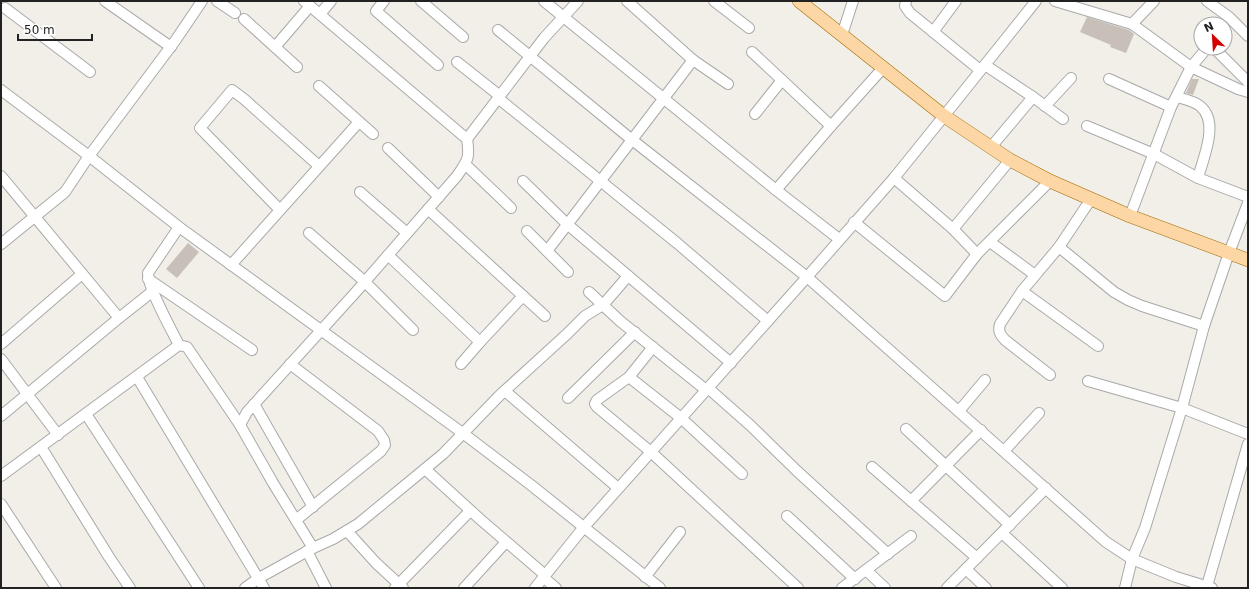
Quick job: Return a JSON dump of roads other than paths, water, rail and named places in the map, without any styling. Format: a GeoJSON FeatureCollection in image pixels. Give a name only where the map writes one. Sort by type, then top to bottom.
{"type":"FeatureCollection","features":[{"type":"Feature","properties":{"kind":"main road"},"geometry":{"type":"LineString","coordinates":[[799,1],[944,116],[1010,160],[1091,200],[1248,260]]}},
{"type":"Feature","properties":{"kind":"street"},"geometry":{"type":"LineString","coordinates":[[105,1],[171,47]]}},
{"type":"Feature","properties":{"kind":"street"},"geometry":{"type":"LineString","coordinates":[[1,244],[65,192],[171,47],[202,1]]}},
{"type":"Feature","properties":{"kind":"street"},"geometry":{"type":"LineString","coordinates":[[217,1],[235,13]]}},
{"type":"Feature","properties":{"kind":"street"},"geometry":{"type":"LineString","coordinates":[[320,14],[331,1]]}},
{"type":"Feature","properties":{"kind":"street"},"geometry":{"type":"LineString","coordinates":[[384,1],[376,11],[438,65]]}},
{"type":"Feature","properties":{"kind":"street"},"geometry":{"type":"LineString","coordinates":[[422,1],[463,37]]}},
{"type":"Feature","properties":{"kind":"street"},"geometry":{"type":"LineString","coordinates":[[544,1],[664,100],[776,190],[840,239]]}},
{"type":"Feature","properties":{"kind":"street"},"geometry":{"type":"LineString","coordinates":[[466,139],[530,56],[562,17],[578,1]]}},
{"type":"Feature","properties":{"kind":"street"},"geometry":{"type":"LineString","coordinates":[[628,1],[693,60],[728,84]]}},
{"type":"Feature","properties":{"kind":"street"},"geometry":{"type":"LineString","coordinates":[[714,1],[749,28]]}},
{"type":"Feature","properties":{"kind":"street"},"geometry":{"type":"LineString","coordinates":[[842,35],[853,1]]}},
{"type":"Feature","properties":{"kind":"street"},"geometry":{"type":"LineString","coordinates":[[906,1],[905,6],[910,13],[933,32],[983,67],[1033,97],[1063,119]]}},
{"type":"Feature","properties":{"kind":"street"},"geometry":{"type":"LineString","coordinates":[[933,32],[956,1]]}},
{"type":"Feature","properties":{"kind":"street"},"geometry":{"type":"LineString","coordinates":[[535,588],[584,527],[618,488],[731,363],[894,178],[1036,1]]}},
{"type":"Feature","properties":{"kind":"street"},"geometry":{"type":"LineString","coordinates":[[1055,1],[1132,24],[1191,67],[1238,89],[1248,92]]}},
{"type":"Feature","properties":{"kind":"street"},"geometry":{"type":"LineString","coordinates":[[1132,24],[1154,1]]}},
{"type":"Feature","properties":{"kind":"street"},"geometry":{"type":"LineString","coordinates":[[1207,1],[1222,16]]}},
{"type":"Feature","properties":{"kind":"street"},"geometry":{"type":"LineString","coordinates":[[240,425],[247,412],[457,176],[469,155],[466,139],[307,4],[276,47]]}},
{"type":"Feature","properties":{"kind":"street"},"geometry":{"type":"LineString","coordinates":[[5,7],[90,72]]}},
{"type":"Feature","properties":{"kind":"street"},"geometry":{"type":"LineString","coordinates":[[244,19],[297,67]]}},
{"type":"Feature","properties":{"kind":"street"},"geometry":{"type":"LineString","coordinates":[[1233,25],[1248,36]]}},
{"type":"Feature","properties":{"kind":"street"},"geometry":{"type":"LineString","coordinates":[[498,30],[631,140],[807,277],[1106,542],[1132,559],[1176,577],[1209,587],[1248,444]]}},
{"type":"Feature","properties":{"kind":"street"},"geometry":{"type":"LineString","coordinates":[[752,52],[831,126]]}},
{"type":"Feature","properties":{"kind":"street"},"geometry":{"type":"LineString","coordinates":[[1130,216],[1171,107],[1191,67],[1200,56]]}},
{"type":"Feature","properties":{"kind":"street"},"geometry":{"type":"LineString","coordinates":[[1222,56],[1248,82]]}},
{"type":"Feature","properties":{"kind":"street"},"geometry":{"type":"LineString","coordinates":[[547,251],[631,140],[664,100],[693,60]]}},
{"type":"Feature","properties":{"kind":"street"},"geometry":{"type":"LineString","coordinates":[[457,62],[677,243],[768,321]]}},
{"type":"Feature","properties":{"kind":"street"},"geometry":{"type":"LineString","coordinates":[[776,190],[883,68]]}},
{"type":"Feature","properties":{"kind":"street"},"geometry":{"type":"LineString","coordinates":[[1045,106],[1071,78]]}},
{"type":"Feature","properties":{"kind":"street"},"geometry":{"type":"LineString","coordinates":[[1109,79],[1171,107]]}},
{"type":"Feature","properties":{"kind":"street"},"geometry":{"type":"LineString","coordinates":[[755,114],[782,80]]}},
{"type":"Feature","properties":{"kind":"street"},"geometry":{"type":"LineString","coordinates":[[319,86],[373,134]]}},
{"type":"Feature","properties":{"kind":"street"},"geometry":{"type":"LineString","coordinates":[[1,90],[90,156],[179,227],[464,434],[660,588]]}},
{"type":"Feature","properties":{"kind":"street"},"geometry":{"type":"LineString","coordinates":[[280,210],[200,128],[232,90],[319,166]]}},
{"type":"Feature","properties":{"kind":"street"},"geometry":{"type":"LineString","coordinates":[[1177,96],[1201,107],[1205,112],[1210,128],[1210,136],[1198,178]]}},
{"type":"Feature","properties":{"kind":"street"},"geometry":{"type":"LineString","coordinates":[[991,148],[1033,97]]}},
{"type":"Feature","properties":{"kind":"street"},"geometry":{"type":"LineString","coordinates":[[231,265],[359,122]]}},
{"type":"Feature","properties":{"kind":"street"},"geometry":{"type":"LineString","coordinates":[[1087,126],[1154,154],[1198,178],[1248,197]]}},
{"type":"Feature","properties":{"kind":"street"},"geometry":{"type":"LineString","coordinates":[[388,148],[439,197]]}},
{"type":"Feature","properties":{"kind":"street"},"geometry":{"type":"LineString","coordinates":[[953,228],[1010,160]]}},
{"type":"Feature","properties":{"kind":"street"},"geometry":{"type":"LineString","coordinates":[[465,164],[512,208]]}},
{"type":"Feature","properties":{"kind":"street"},"geometry":{"type":"LineString","coordinates":[[1,176],[119,318]]}},
{"type":"Feature","properties":{"kind":"street"},"geometry":{"type":"LineString","coordinates":[[894,178],[953,228],[978,254]]}},
{"type":"Feature","properties":{"kind":"street"},"geometry":{"type":"LineString","coordinates":[[523,181],[567,224],[731,363]]}},
{"type":"Feature","properties":{"kind":"street"},"geometry":{"type":"LineString","coordinates":[[854,222],[944,296],[978,254],[1050,181]]}},
{"type":"Feature","properties":{"kind":"street"},"geometry":{"type":"LineString","coordinates":[[360,192],[407,233]]}},
{"type":"Feature","properties":{"kind":"street"},"geometry":{"type":"LineString","coordinates":[[1050,375],[1005,340],[998,329],[1022,291],[1059,246],[1091,200]]}},
{"type":"Feature","properties":{"kind":"street"},"geometry":{"type":"LineString","coordinates":[[1125,588],[1132,559],[1144,528],[1182,408],[1204,326],[1248,202]]}},
{"type":"Feature","properties":{"kind":"street"},"geometry":{"type":"LineString","coordinates":[[428,209],[545,316]]}},
{"type":"Feature","properties":{"kind":"street"},"geometry":{"type":"LineString","coordinates":[[179,227],[148,272],[148,279],[153,291],[179,345]]}},
{"type":"Feature","properties":{"kind":"street"},"geometry":{"type":"LineString","coordinates":[[527,232],[568,272]]}},
{"type":"Feature","properties":{"kind":"street"},"geometry":{"type":"LineString","coordinates":[[309,234],[364,281],[413,330]]}},
{"type":"Feature","properties":{"kind":"street"},"geometry":{"type":"LineString","coordinates":[[990,242],[1035,275]]}},
{"type":"Feature","properties":{"kind":"street"},"geometry":{"type":"LineString","coordinates":[[1059,246],[1114,292],[1128,300],[1204,326]]}},
{"type":"Feature","properties":{"kind":"street"},"geometry":{"type":"LineString","coordinates":[[388,255],[480,342]]}},
{"type":"Feature","properties":{"kind":"street"},"geometry":{"type":"LineString","coordinates":[[1,344],[82,274]]}},
{"type":"Feature","properties":{"kind":"street"},"geometry":{"type":"LineString","coordinates":[[245,588],[258,578],[310,549],[333,539],[358,524],[443,454],[506,391],[585,316],[603,305],[628,276]]}},
{"type":"Feature","properties":{"kind":"street"},"geometry":{"type":"LineString","coordinates":[[148,279],[252,350]]}},
{"type":"Feature","properties":{"kind":"street"},"geometry":{"type":"LineString","coordinates":[[1,416],[153,291]]}},
{"type":"Feature","properties":{"kind":"street"},"geometry":{"type":"LineString","coordinates":[[1022,291],[1098,346]]}},
{"type":"Feature","properties":{"kind":"street"},"geometry":{"type":"LineString","coordinates":[[589,292],[653,347],[751,426],[803,477],[888,554]]}},
{"type":"Feature","properties":{"kind":"street"},"geometry":{"type":"LineString","coordinates":[[461,364],[523,296]]}},
{"type":"Feature","properties":{"kind":"street"},"geometry":{"type":"LineString","coordinates":[[568,398],[635,332]]}},
{"type":"Feature","properties":{"kind":"street"},"geometry":{"type":"LineString","coordinates":[[1,476],[179,345]]}},
{"type":"Feature","properties":{"kind":"street"},"geometry":{"type":"LineString","coordinates":[[179,345],[187,347],[240,425],[296,520],[326,588]]}},
{"type":"Feature","properties":{"kind":"street"},"geometry":{"type":"LineString","coordinates":[[653,347],[629,377],[597,400],[595,404],[651,452],[798,588]]}},
{"type":"Feature","properties":{"kind":"street"},"geometry":{"type":"LineString","coordinates":[[1,360],[58,435]]}},
{"type":"Feature","properties":{"kind":"street"},"geometry":{"type":"LineString","coordinates":[[290,364],[378,431],[384,440],[385,445],[381,451],[296,520]]}},
{"type":"Feature","properties":{"kind":"street"},"geometry":{"type":"LineString","coordinates":[[137,377],[264,588]]}},
{"type":"Feature","properties":{"kind":"street"},"geometry":{"type":"LineString","coordinates":[[629,377],[681,418],[742,474]]}},
{"type":"Feature","properties":{"kind":"street"},"geometry":{"type":"LineString","coordinates":[[959,411],[985,380]]}},
{"type":"Feature","properties":{"kind":"street"},"geometry":{"type":"LineString","coordinates":[[1088,381],[1182,408],[1248,434]]}},
{"type":"Feature","properties":{"kind":"street"},"geometry":{"type":"LineString","coordinates":[[506,391],[618,488]]}},
{"type":"Feature","properties":{"kind":"street"},"geometry":{"type":"LineString","coordinates":[[254,404],[313,506]]}},
{"type":"Feature","properties":{"kind":"street"},"geometry":{"type":"LineString","coordinates":[[1004,451],[1039,413]]}},
{"type":"Feature","properties":{"kind":"street"},"geometry":{"type":"LineString","coordinates":[[86,414],[199,588]]}},
{"type":"Feature","properties":{"kind":"street"},"geometry":{"type":"LineString","coordinates":[[906,430],[1010,525]]}},
{"type":"Feature","properties":{"kind":"street"},"geometry":{"type":"LineString","coordinates":[[911,501],[981,430]]}},
{"type":"Feature","properties":{"kind":"street"},"geometry":{"type":"LineString","coordinates":[[41,447],[100,544],[130,588]]}},
{"type":"Feature","properties":{"kind":"street"},"geometry":{"type":"LineString","coordinates":[[872,467],[977,558]]}},
{"type":"Feature","properties":{"kind":"street"},"geometry":{"type":"LineString","coordinates":[[425,469],[556,588]]}},
{"type":"Feature","properties":{"kind":"street"},"geometry":{"type":"LineString","coordinates":[[946,588],[1046,488]]}},
{"type":"Feature","properties":{"kind":"street"},"geometry":{"type":"LineString","coordinates":[[1,504],[56,588]]}},
{"type":"Feature","properties":{"kind":"street"},"geometry":{"type":"LineString","coordinates":[[347,531],[399,587],[470,511]]}},
{"type":"Feature","properties":{"kind":"street"},"geometry":{"type":"LineString","coordinates":[[787,516],[855,579]]}},
{"type":"Feature","properties":{"kind":"street"},"geometry":{"type":"LineString","coordinates":[[645,577],[680,532]]}},
{"type":"Feature","properties":{"kind":"street"},"geometry":{"type":"LineString","coordinates":[[1002,533],[1062,588]]}},
{"type":"Feature","properties":{"kind":"street"},"geometry":{"type":"LineString","coordinates":[[842,588],[911,536]]}},
{"type":"Feature","properties":{"kind":"street"},"geometry":{"type":"LineString","coordinates":[[464,588],[506,542]]}},
{"type":"Feature","properties":{"kind":"street"},"geometry":{"type":"LineString","coordinates":[[966,569],[986,588]]}},
{"type":"Feature","properties":{"kind":"street"},"geometry":{"type":"LineString","coordinates":[[866,570],[885,588]]}}]}
